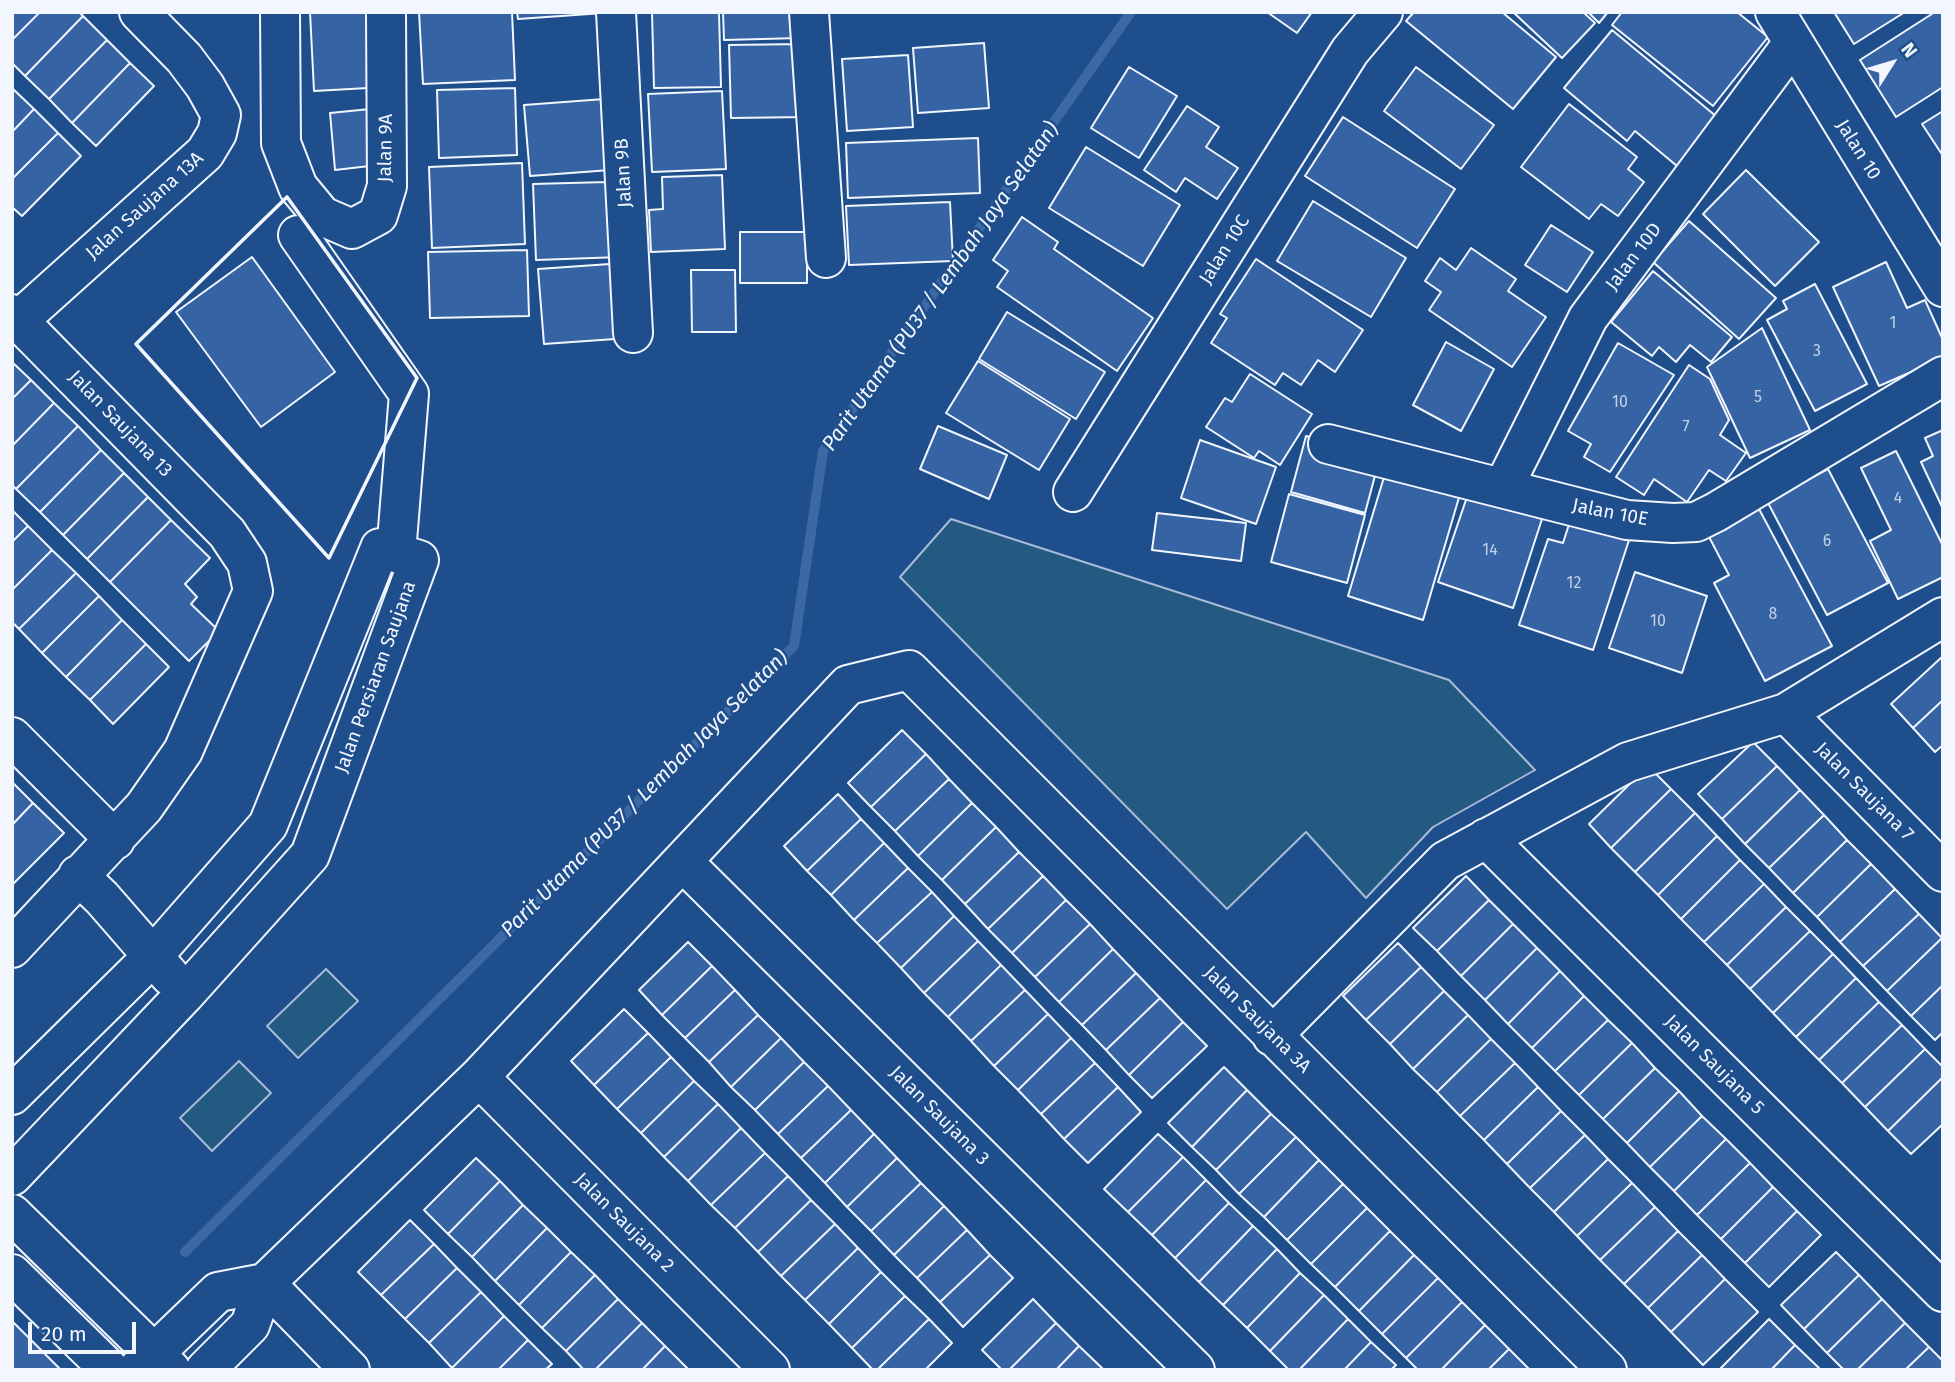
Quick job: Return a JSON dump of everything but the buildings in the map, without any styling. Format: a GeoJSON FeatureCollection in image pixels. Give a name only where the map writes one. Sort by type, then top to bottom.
{"type":"FeatureCollection","features":[{"type":"Feature","properties":{"kind":"street","name":"Jalan Saujana 13A"},"geometry":{"type":"LineString","coordinates":[[15,317],[205,153],[217,134],[221,115],[205,86],[184,58],[139,12]]}},
{"type":"Feature","properties":{"kind":"street","name":"Jalan 9A"},"geometry":{"type":"LineString","coordinates":[[280,12],[281,143],[298,187],[322,216],[352,229],[378,215],[387,186],[386,12]]}},
{"type":"Feature","properties":{"kind":"street","name":"Jalan 9B"},"geometry":{"type":"LineString","coordinates":[[616,12],[633,333]]}},
{"type":"Feature","properties":{"kind":"street"},"geometry":{"type":"LineString","coordinates":[[809,12],[826,258]]}},
{"type":"Feature","properties":{"kind":"street","name":"Jalan 10C"},"geometry":{"type":"LineString","coordinates":[[1073,492],[1350,51],[1383,12]]}},
{"type":"Feature","properties":{"kind":"street","name":"Jalan 10"},"geometry":{"type":"LineString","coordinates":[[1784,28],[1943,287]]}},
{"type":"Feature","properties":{"kind":"street","name":"Jalan 10D"},"geometry":{"type":"LineString","coordinates":[[1503,488],[1588,318],[1784,28]]}},
{"type":"Feature","properties":{"kind":"street"},"geometry":{"type":"LineString","coordinates":[[298,235],[409,394],[396,554]]}},
{"type":"Feature","properties":{"kind":"street","name":"Jalan Saujana 13"},"geometry":{"type":"LineString","coordinates":[[12,948],[144,807],[183,751],[253,591],[247,563],[227,533],[15,317]]}},
{"type":"Feature","properties":{"kind":"street","name":"Jalan 10E"},"geometry":{"type":"LineString","coordinates":[[1328,444],[1627,520],[1696,522],[1943,376]]}},
{"type":"Feature","properties":{"kind":"street","name":"Jalan Persiaran Saujana"},"geometry":{"type":"LineString","coordinates":[[12,1095],[153,956],[268,825],[380,548],[419,560],[310,855],[186,994],[12,1176]]}},
{"type":"Feature","properties":{"kind":"street"},"geometry":{"type":"LineString","coordinates":[[1272,1036],[1445,861],[1628,762],[1786,713],[1943,617]]}},
{"type":"Feature","properties":{"kind":"street","name":"Jalan Saujana 3A"},"geometry":{"type":"LineString","coordinates":[[683,862],[848,685],[909,670],[1607,1370]]}},
{"type":"Feature","properties":{"kind":"street","name":"Jalan Saujana 7"},"geometry":{"type":"LineString","coordinates":[[1786,713],[1943,872]]}},
{"type":"Feature","properties":{"kind":"street"},"geometry":{"type":"LineString","coordinates":[[12,737],[115,840]]}},
{"type":"Feature","properties":{"kind":"street","name":"Jalan Saujana 5"},"geometry":{"type":"LineString","coordinates":[[1486,838],[1943,1292]]}},
{"type":"Feature","properties":{"kind":"street"},"geometry":{"type":"LineString","coordinates":[[205,1370],[250,1325],[265,1283],[479,1077],[683,862]]}},
{"type":"Feature","properties":{"kind":"street","name":"Jalan Saujana 3"},"geometry":{"type":"LineString","coordinates":[[683,862],[1195,1370]]}},
{"type":"Feature","properties":{"kind":"street"},"geometry":{"type":"LineString","coordinates":[[78,875],[102,898],[186,994]]}},
{"type":"Feature","properties":{"kind":"street","name":"Jalan Saujana 2"},"geometry":{"type":"LineString","coordinates":[[479,1077],[770,1370]]}},
{"type":"Feature","properties":{"kind":"street"},"geometry":{"type":"LineString","coordinates":[[12,1214],[155,1364],[218,1292],[265,1283]]}},
{"type":"Feature","properties":{"kind":"street"},"geometry":{"type":"LineString","coordinates":[[12,1274],[110,1370]]}},
{"type":"Feature","properties":{"kind":"street"},"geometry":{"type":"LineString","coordinates":[[265,1283],[350,1370]]}},
{"type":"Feature","properties":{"kind":"shaded area"},"geometry":{"type":"Polygon","coordinates":[[[951,519],[1449,680],[1535,770],[1433,827],[1366,898],[1306,832],[1227,909],[900,577],[951,519]]]}},
{"type":"Feature","properties":{"kind":"shaded area"},"geometry":{"type":"Polygon","coordinates":[[[326,969],[358,1001],[298,1058],[267,1026],[326,969]]]}},
{"type":"Feature","properties":{"kind":"shaded area"},"geometry":{"type":"Polygon","coordinates":[[[239,1061],[271,1093],[212,1151],[180,1118],[239,1061]]]}},
{"type":"Feature","properties":{"kind":"waterway","name":"Parit Utama (PU37 / Lembah Jaya Selatan)"},"geometry":{"type":"LineString","coordinates":[[185,1252],[794,646],[823,451],[1131,12]]}},
{"type":"Feature","properties":{"kind":"wall"},"geometry":{"type":"LineString","coordinates":[[287,197],[417,378],[329,558],[136,344],[287,197]]}}]}
